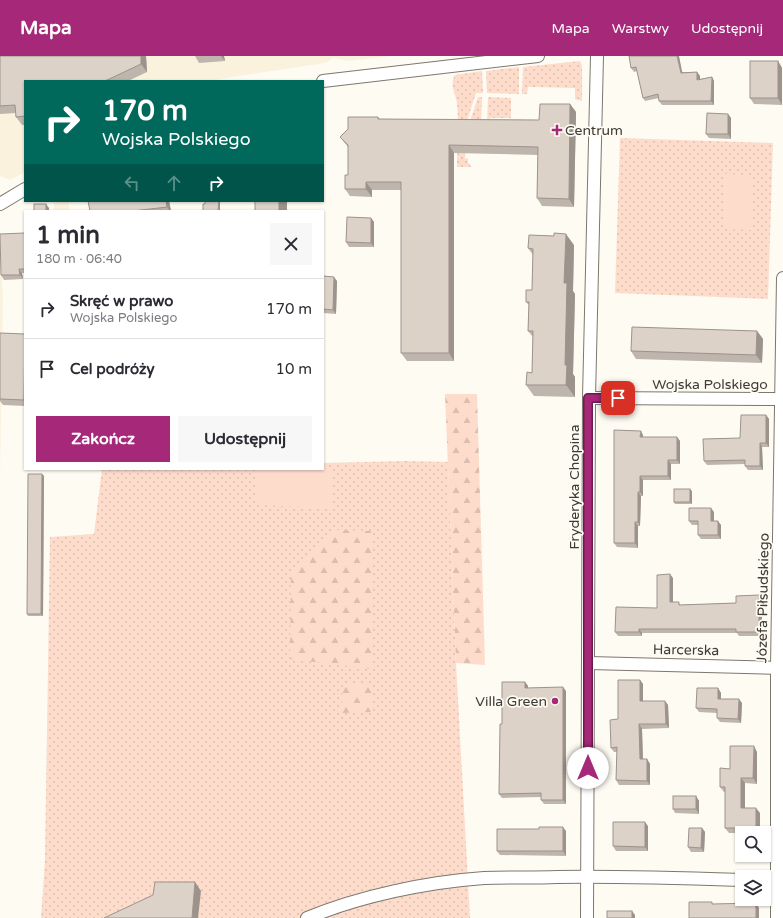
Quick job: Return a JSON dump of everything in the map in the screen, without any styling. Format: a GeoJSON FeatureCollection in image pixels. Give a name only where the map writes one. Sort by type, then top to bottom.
{"type":"FeatureCollection","features":[{"type":"Feature","properties":{"kind":"street"},"geometry":{"type":"LineString","coordinates":[[324,81],[538,56]]}},
{"type":"Feature","properties":{"kind":"street","name":"Fryderyka Chopina"},"geometry":{"type":"LineString","coordinates":[[587,918],[589,663],[588,398],[597,56]]}},
{"type":"Feature","properties":{"kind":"street"},"geometry":{"type":"LineString","coordinates":[[0,204],[24,190]]}},
{"type":"Feature","properties":{"kind":"street","name":"Józefa Piłsudskiego"},"geometry":{"type":"LineString","coordinates":[[777,918],[780,880],[783,278]]}},
{"type":"Feature","properties":{"kind":"street","name":"Wojska Polskiego"},"geometry":{"type":"LineString","coordinates":[[588,398],[782,399]]}},
{"type":"Feature","properties":{"kind":"street","name":"Harcerska"},"geometry":{"type":"LineString","coordinates":[[589,663],[780,668]]}},
{"type":"Feature","properties":{"kind":"street"},"geometry":{"type":"LineString","coordinates":[[307,918],[325,910],[401,890],[484,878],[588,877],[735,880]]}},
{"type":"Feature","properties":{"kind":"shaded area"},"geometry":{"type":"Polygon","coordinates":[[[0,56],[392,56],[349,61],[334,58],[325,63],[214,80],[24,80],[24,173],[10,180],[0,176],[0,56]]]}},
{"type":"Feature","properties":{"kind":"shaded area"},"geometry":{"type":"Polygon","coordinates":[[[54,202],[69,202],[69,210],[54,210],[54,202]]]}},
{"type":"Feature","properties":{"kind":"shaded area"},"geometry":{"type":"Polygon","coordinates":[[[0,250],[3,295],[0,477],[0,250]]]}},
{"type":"Feature","properties":{"kind":"green space"},"geometry":{"type":"Polygon","coordinates":[[[580,61],[582,66],[582,101],[575,99],[575,88],[528,87],[527,94],[522,94],[523,67],[580,61]]]}},
{"type":"Feature","properties":{"kind":"green space"},"geometry":{"type":"Polygon","coordinates":[[[519,67],[519,94],[487,93],[486,71],[519,67]]]}},
{"type":"Feature","properties":{"kind":"green space"},"geometry":{"type":"Polygon","coordinates":[[[482,71],[483,93],[476,93],[466,124],[465,159],[468,158],[468,163],[471,167],[457,167],[458,112],[453,79],[455,75],[482,71]]]}},
{"type":"Feature","properties":{"kind":"green space"},"geometry":{"type":"Polygon","coordinates":[[[478,97],[482,97],[481,124],[469,124],[478,97]]]}},
{"type":"Feature","properties":{"kind":"green space"},"geometry":{"type":"Polygon","coordinates":[[[488,97],[511,98],[511,118],[490,118],[489,124],[487,124],[488,97]]]}},
{"type":"Feature","properties":{"kind":"green space"},"geometry":{"type":"Polygon","coordinates":[[[620,138],[773,143],[768,299],[615,293],[620,138]]]}},
{"type":"Feature","properties":{"kind":"green space"},"geometry":{"type":"Polygon","coordinates":[[[725,174],[753,175],[751,230],[723,229],[725,174]]]}},
{"type":"Feature","properties":{"kind":"green space"},"geometry":{"type":"Polygon","coordinates":[[[445,394],[477,394],[485,665],[456,663],[445,394]]]}},
{"type":"Feature","properties":{"kind":"green space"},"geometry":{"type":"Polygon","coordinates":[[[406,461],[448,462],[456,663],[470,918],[41,918],[45,859],[50,537],[94,534],[102,470],[324,470],[324,463],[406,461]]]}},
{"type":"Feature","properties":{"kind":"green space"},"geometry":{"type":"Polygon","coordinates":[[[324,467],[332,468],[331,508],[256,505],[257,470],[324,470],[324,467]]]}},
{"type":"Feature","properties":{"kind":"green space"},"geometry":{"type":"Polygon","coordinates":[[[333,530],[373,531],[373,669],[290,659],[291,571],[333,530]]]}},
{"type":"Feature","properties":{"kind":"green space"},"geometry":{"type":"Polygon","coordinates":[[[343,683],[372,683],[372,712],[341,713],[343,683]]]}},
{"type":"Feature","properties":{"kind":"building"},"geometry":{"type":"Polygon","coordinates":[[[0,56],[141,56],[141,64],[107,80],[24,80],[24,116],[16,117],[15,105],[0,106],[0,56]]]}},
{"type":"Feature","properties":{"kind":"building"},"geometry":{"type":"Polygon","coordinates":[[[629,56],[677,56],[681,73],[697,72],[697,80],[712,77],[711,101],[659,101],[658,94],[643,98],[636,67],[631,68],[629,56]]]}},
{"type":"Feature","properties":{"kind":"building"},"geometry":{"type":"Polygon","coordinates":[[[750,61],[778,61],[778,98],[750,98],[750,61]]]}},
{"type":"Feature","properties":{"kind":"building"},"geometry":{"type":"Polygon","coordinates":[[[540,104],[570,104],[569,199],[537,198],[538,147],[449,145],[449,353],[401,353],[401,182],[366,182],[366,189],[345,189],[345,175],[348,175],[348,145],[340,137],[348,129],[348,117],[378,117],[378,119],[539,120],[540,104]]]}},
{"type":"Feature","properties":{"kind":"building"},"geometry":{"type":"Polygon","coordinates":[[[707,113],[728,114],[728,134],[706,134],[707,113]]]}},
{"type":"Feature","properties":{"kind":"building"},"geometry":{"type":"Polygon","coordinates":[[[88,202],[166,202],[167,207],[142,210],[90,210],[88,202]]]}},
{"type":"Feature","properties":{"kind":"building"},"geometry":{"type":"Polygon","coordinates":[[[205,202],[219,202],[218,210],[203,210],[203,204],[205,204],[205,202]]]}},
{"type":"Feature","properties":{"kind":"building"},"geometry":{"type":"Polygon","coordinates":[[[255,202],[279,202],[279,210],[255,210],[255,202]]]}},
{"type":"Feature","properties":{"kind":"building"},"geometry":{"type":"Polygon","coordinates":[[[34,204],[46,204],[46,210],[34,210],[34,204]]]}},
{"type":"Feature","properties":{"kind":"building"},"geometry":{"type":"Polygon","coordinates":[[[347,217],[371,218],[371,243],[346,242],[347,217]]]}},
{"type":"Feature","properties":{"kind":"building"},"geometry":{"type":"Polygon","coordinates":[[[24,233],[24,269],[19,269],[20,275],[1,275],[0,234],[24,233]]]}},
{"type":"Feature","properties":{"kind":"building"},"geometry":{"type":"Polygon","coordinates":[[[554,233],[566,234],[564,283],[567,283],[566,385],[526,385],[527,372],[532,373],[533,331],[528,331],[529,302],[526,302],[526,290],[532,290],[533,249],[528,248],[529,235],[554,236],[554,233]]]}},
{"type":"Feature","properties":{"kind":"building"},"geometry":{"type":"Polygon","coordinates":[[[324,276],[334,277],[333,310],[324,309],[324,276]]]}},
{"type":"Feature","properties":{"kind":"building"},"geometry":{"type":"Polygon","coordinates":[[[632,327],[757,331],[756,355],[631,351],[632,327]]]}},
{"type":"Feature","properties":{"kind":"building"},"geometry":{"type":"Polygon","coordinates":[[[0,333],[24,334],[24,400],[0,399],[0,333]]]}},
{"type":"Feature","properties":{"kind":"building"},"geometry":{"type":"Polygon","coordinates":[[[741,415],[766,415],[766,443],[760,443],[760,466],[745,466],[745,460],[704,461],[703,439],[740,438],[741,415]]]}},
{"type":"Feature","properties":{"kind":"building"},"geometry":{"type":"Polygon","coordinates":[[[614,430],[641,431],[640,437],[677,437],[677,460],[668,460],[668,476],[640,476],[640,492],[638,492],[638,522],[635,522],[635,543],[614,543],[614,430]]]}},
{"type":"Feature","properties":{"kind":"building"},"geometry":{"type":"Polygon","coordinates":[[[28,474],[42,474],[41,614],[27,614],[28,474]]]}},
{"type":"Feature","properties":{"kind":"building"},"geometry":{"type":"Polygon","coordinates":[[[674,489],[690,489],[690,502],[674,502],[674,489]]]}},
{"type":"Feature","properties":{"kind":"building"},"geometry":{"type":"Polygon","coordinates":[[[689,508],[711,508],[711,521],[718,521],[718,535],[698,535],[698,521],[689,521],[689,508]]]}},
{"type":"Feature","properties":{"kind":"building"},"geometry":{"type":"Polygon","coordinates":[[[670,574],[670,602],[679,602],[679,605],[736,603],[736,596],[759,595],[759,632],[736,632],[736,629],[639,629],[639,632],[615,632],[616,607],[657,608],[657,575],[670,574]]]}},
{"type":"Feature","properties":{"kind":"building"},"geometry":{"type":"Polygon","coordinates":[[[618,680],[640,680],[640,701],[665,701],[666,724],[639,724],[640,759],[647,759],[647,781],[616,780],[617,747],[611,748],[610,720],[618,719],[618,680]]]}},
{"type":"Feature","properties":{"kind":"building"},"geometry":{"type":"Polygon","coordinates":[[[502,682],[525,682],[525,688],[563,687],[563,800],[541,800],[541,793],[499,794],[502,682]]]}},
{"type":"Feature","properties":{"kind":"building"},"geometry":{"type":"Polygon","coordinates":[[[697,688],[718,688],[718,699],[739,699],[738,719],[717,718],[717,709],[696,708],[697,688]]]}},
{"type":"Feature","properties":{"kind":"building"},"geometry":{"type":"Polygon","coordinates":[[[730,746],[754,746],[753,778],[741,778],[741,808],[756,808],[756,826],[735,826],[735,828],[725,828],[725,787],[720,787],[720,768],[730,769],[730,746]]]}},
{"type":"Feature","properties":{"kind":"building"},"geometry":{"type":"Polygon","coordinates":[[[673,796],[696,796],[696,809],[673,809],[673,796]]]}},
{"type":"Feature","properties":{"kind":"building"},"geometry":{"type":"Polygon","coordinates":[[[613,822],[645,822],[645,847],[613,846],[613,822]]]}},
{"type":"Feature","properties":{"kind":"building"},"geometry":{"type":"Polygon","coordinates":[[[539,827],[563,827],[563,851],[497,851],[497,829],[539,829],[539,827]]]}},
{"type":"Feature","properties":{"kind":"building"},"geometry":{"type":"Polygon","coordinates":[[[689,828],[702,828],[701,848],[688,847],[689,828]]]}},
{"type":"Feature","properties":{"kind":"building"},"geometry":{"type":"Polygon","coordinates":[[[155,882],[195,882],[192,918],[104,918],[153,895],[155,882]]]}},
{"type":"Feature","properties":{"kind":"building"},"geometry":{"type":"Polygon","coordinates":[[[689,902],[712,902],[712,904],[735,903],[735,906],[756,906],[756,918],[689,918],[689,902]]]}},
{"type":"Feature","properties":{"kind":"building"},"geometry":{"type":"Polygon","coordinates":[[[607,911],[632,911],[632,918],[607,918],[607,911]]]}},
{"type":"Feature","properties":{"kind":"place","name":"Centrum"},"geometry":{"type":"Point","coordinates":[557,130]}},
{"type":"Feature","properties":{"kind":"place","name":"Villa Green"},"geometry":{"type":"Point","coordinates":[555,701]}},
{"type":"Feature","properties":{"kind":"route"},"geometry":{"type":"LineString","coordinates":[[588,768],[588,398],[618,398]]}}]}
